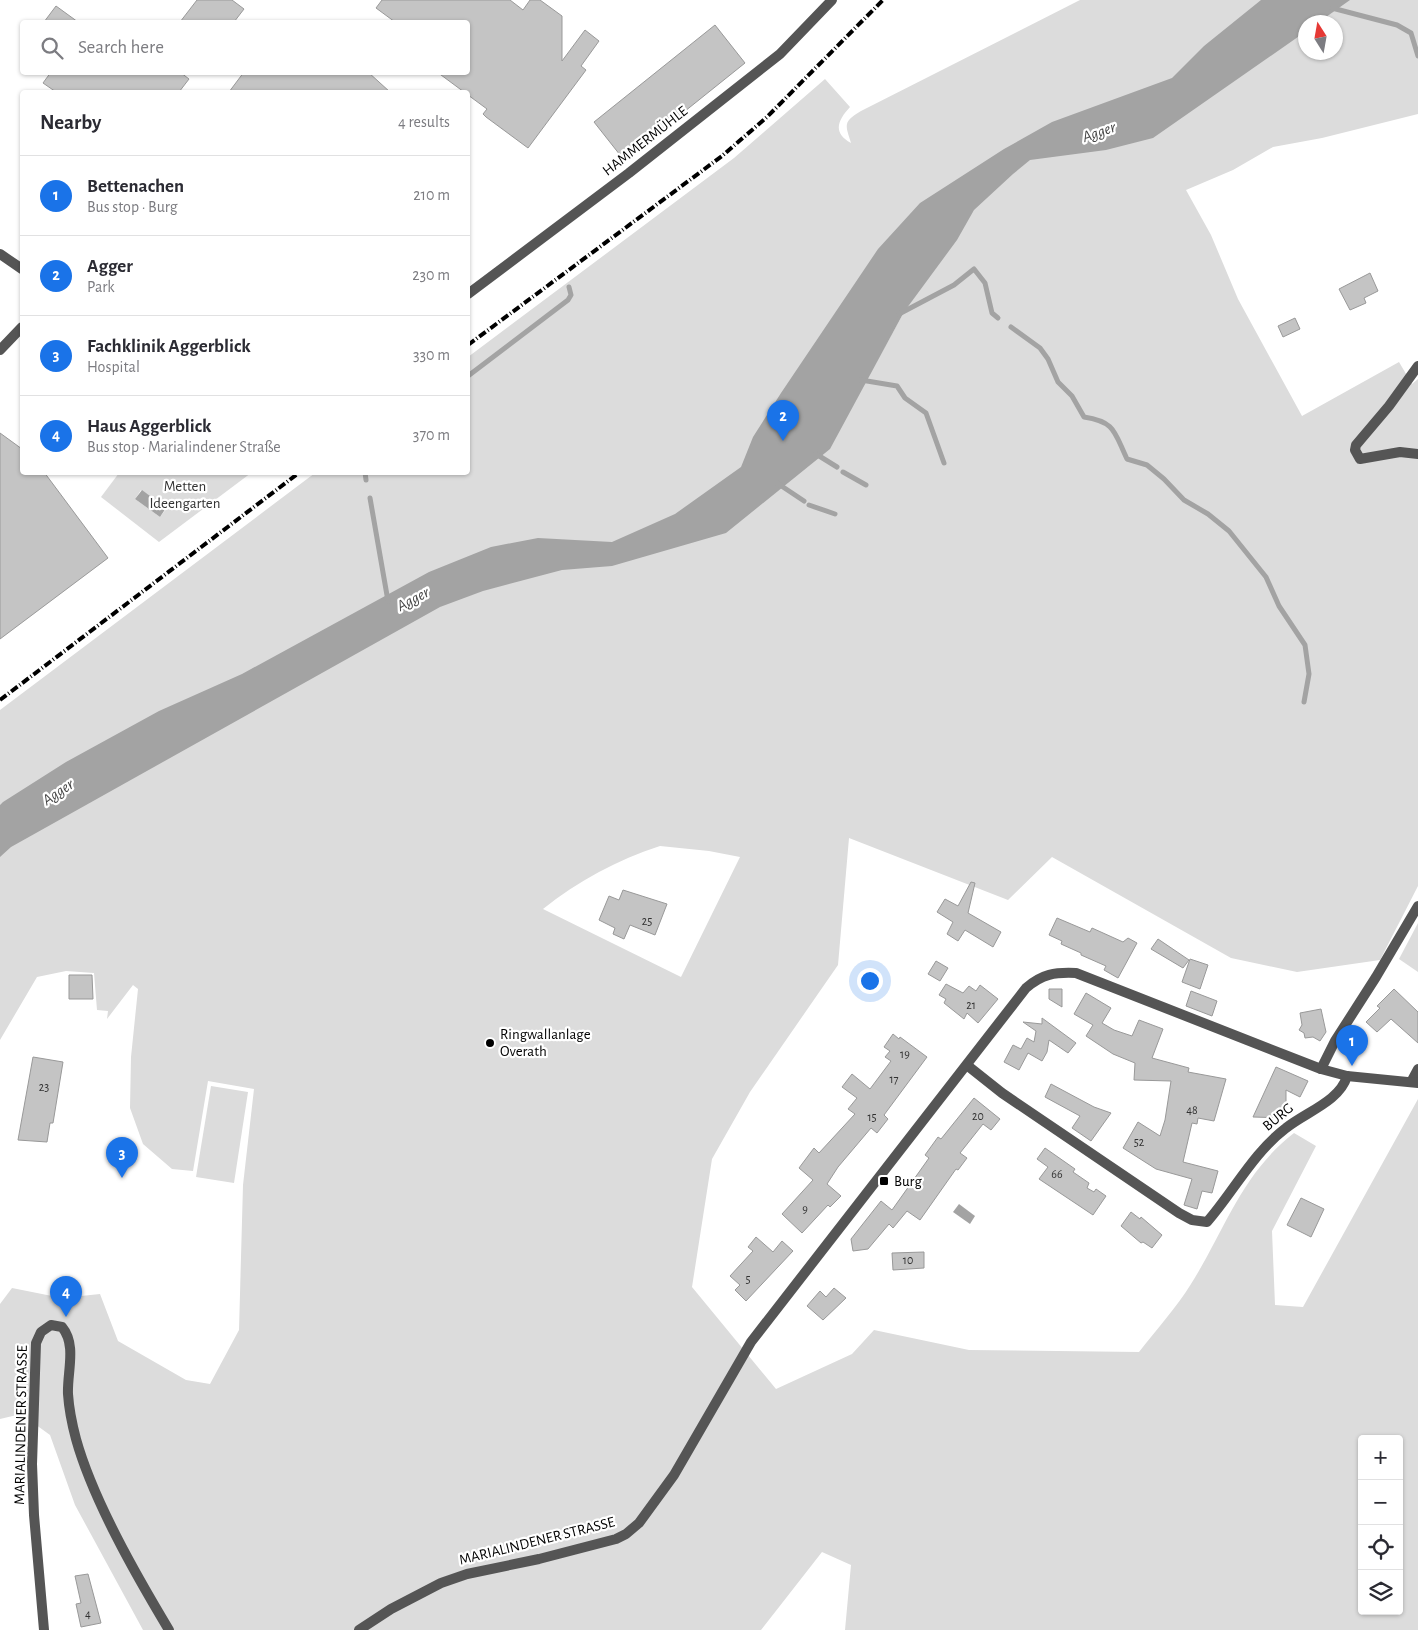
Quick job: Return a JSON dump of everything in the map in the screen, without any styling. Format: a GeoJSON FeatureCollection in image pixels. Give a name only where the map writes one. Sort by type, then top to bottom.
{"type":"FeatureCollection","features":[{"type":"Feature","properties":{"kind":"street","name":"HAMMERMÜHLE"},"geometry":{"type":"LineString","coordinates":[[470,292],[628,173],[780,54],[832,0]]}},
{"type":"Feature","properties":{"kind":"street"},"geometry":{"type":"LineString","coordinates":[[0,254],[20,268]]}},
{"type":"Feature","properties":{"kind":"street"},"geometry":{"type":"LineString","coordinates":[[0,350],[20,329]]}},
{"type":"Feature","properties":{"kind":"street"},"geometry":{"type":"LineString","coordinates":[[1418,366],[1389,406],[1356,445],[1355,450],[1360,459],[1400,452],[1418,454]]}},
{"type":"Feature","properties":{"kind":"street"},"geometry":{"type":"LineString","coordinates":[[1322,1069],[1335,1042],[1418,906]]}},
{"type":"Feature","properties":{"kind":"street"},"geometry":{"type":"LineString","coordinates":[[968,1066],[1026,988],[1041,977],[1059,972],[1076,973],[1091,978],[1322,1069],[1346,1076],[1415,1083],[1418,1069]]}},
{"type":"Feature","properties":{"kind":"street","name":"BURG"},"geometry":{"type":"LineString","coordinates":[[968,1066],[1002,1093],[1113,1169],[1179,1213],[1199,1222],[1207,1222],[1256,1156],[1286,1128],[1337,1093],[1344,1085],[1346,1076]]}},
{"type":"Feature","properties":{"kind":"street","name":"MARIALINDENER STRASSE"},"geometry":{"type":"LineString","coordinates":[[359,1630],[399,1605],[441,1583],[467,1574],[539,1559],[626,1534],[639,1523],[674,1475],[751,1342],[852,1210],[968,1066]]}},
{"type":"Feature","properties":{"kind":"street","name":"MARIALINDENER STRASSE"},"geometry":{"type":"LineString","coordinates":[[44,1630],[34,1515],[32,1464],[36,1343],[41,1332],[51,1325],[62,1327],[70,1342],[68,1393],[71,1417],[84,1463],[144,1589],[169,1630]]}},
{"type":"Feature","properties":{"kind":"green space"},"geometry":{"type":"Polygon","coordinates":[[[1080,0],[1418,0],[1418,114],[1322,138],[1273,147],[1233,170],[1186,190],[1211,235],[1238,299],[1302,416],[1399,362],[1412,384],[1418,379],[1418,886],[1380,960],[1297,972],[1231,958],[1052,857],[1008,900],[849,838],[838,965],[750,1092],[712,1159],[692,1287],[776,1389],[852,1354],[874,1330],[969,1350],[1139,1352],[1191,1284],[1235,1204],[1260,1166],[1294,1133],[1316,1146],[1272,1231],[1275,1305],[1303,1307],[1418,1099],[1418,1630],[845,1630],[851,1565],[822,1552],[761,1630],[143,1630],[75,1505],[50,1435],[21,1414],[0,1419],[0,1304],[12,1288],[62,1298],[100,1294],[118,1341],[186,1380],[210,1384],[239,1330],[243,1185],[254,1089],[208,1081],[193,1171],[172,1169],[143,1144],[130,1108],[131,1057],[138,989],[133,985],[107,1019],[108,1011],[97,1010],[94,973],[66,971],[37,977],[0,1040],[0,710],[312,475],[470,475],[470,356],[734,158],[825,79],[850,107],[840,121],[839,131],[851,143],[847,127],[848,121],[861,111],[1080,0]],[[909,274],[872,370],[904,312],[926,280],[909,274]],[[660,846],[598,872],[570,889],[543,909],[681,977],[740,857],[709,851],[660,846]]]}},
{"type":"Feature","properties":{"kind":"green space","name":"Metten Ideengarten"},"geometry":{"type":"Polygon","coordinates":[[[118,475],[248,475],[159,542],[101,497],[118,475]],[[141,490],[135,499],[160,517],[166,509],[141,490]]]}},
{"type":"Feature","properties":{"kind":"green space"},"geometry":{"type":"Polygon","coordinates":[[[1418,923],[1418,972],[1399,959],[1418,923]]]}},
{"type":"Feature","properties":{"kind":"green space"},"geometry":{"type":"Polygon","coordinates":[[[211,1086],[248,1092],[234,1183],[196,1177],[211,1086]]]}},
{"type":"Feature","properties":{"kind":"water"},"geometry":{"type":"Polygon","coordinates":[[[1261,0],[1350,0],[1329,15],[1298,15],[1298,37],[1153,138],[1106,150],[1030,160],[1013,174],[974,210],[957,240],[904,312],[830,449],[726,533],[612,566],[562,570],[483,591],[440,607],[11,847],[0,857],[0,805],[3,802],[66,762],[159,711],[242,674],[429,572],[491,547],[538,538],[612,542],[675,514],[741,467],[753,437],[878,249],[920,203],[1004,149],[1052,122],[1172,78],[1204,46],[1261,0]]]}},
{"type":"Feature","properties":{"kind":"water"},"geometry":{"type":"Polygon","coordinates":[[[142,490],[166,508],[160,517],[135,499],[142,490]]]}},
{"type":"Feature","properties":{"kind":"water"},"geometry":{"type":"Polygon","coordinates":[[[959,1204],[975,1216],[970,1224],[953,1212],[959,1204]]]}},
{"type":"Feature","properties":{"kind":"building"},"geometry":{"type":"Polygon","coordinates":[[[197,0],[232,0],[244,9],[236,20],[182,20],[197,0]]]}},
{"type":"Feature","properties":{"kind":"building"},"geometry":{"type":"Polygon","coordinates":[[[382,0],[510,0],[523,10],[530,0],[540,0],[562,16],[562,61],[585,30],[599,41],[581,66],[586,70],[528,148],[483,114],[487,109],[470,96],[470,90],[461,90],[441,75],[470,75],[470,20],[392,20],[376,8],[382,0]]]}},
{"type":"Feature","properties":{"kind":"building"},"geometry":{"type":"Polygon","coordinates":[[[56,6],[75,20],[46,20],[56,6]]]}},
{"type":"Feature","properties":{"kind":"building"},"geometry":{"type":"Polygon","coordinates":[[[715,25],[745,63],[624,160],[594,122],[715,25]]]}},
{"type":"Feature","properties":{"kind":"building"},"geometry":{"type":"Polygon","coordinates":[[[49,75],[184,75],[189,79],[181,90],[53,90],[43,83],[49,75]]]}},
{"type":"Feature","properties":{"kind":"building"},"geometry":{"type":"Polygon","coordinates":[[[242,75],[371,75],[388,90],[230,90],[242,75]]]}},
{"type":"Feature","properties":{"kind":"building"},"geometry":{"type":"Polygon","coordinates":[[[1370,273],[1378,291],[1364,298],[1366,303],[1350,310],[1339,289],[1370,273]]]}},
{"type":"Feature","properties":{"kind":"building"},"geometry":{"type":"Polygon","coordinates":[[[1295,318],[1300,329],[1283,337],[1278,326],[1295,318]]]}},
{"type":"Feature","properties":{"kind":"building"},"geometry":{"type":"Polygon","coordinates":[[[0,433],[20,448],[20,475],[46,475],[108,558],[0,639],[0,433]]]}},
{"type":"Feature","properties":{"kind":"building"},"geometry":{"type":"Polygon","coordinates":[[[971,882],[975,883],[968,913],[1001,932],[993,947],[965,930],[958,941],[947,934],[953,922],[937,912],[945,899],[958,906],[971,882]]]}},
{"type":"Feature","properties":{"kind":"building"},"geometry":{"type":"Polygon","coordinates":[[[623,890],[667,904],[655,935],[630,925],[624,939],[613,934],[615,928],[599,920],[609,896],[619,900],[623,890]]]}},
{"type":"Feature","properties":{"kind":"building"},"geometry":{"type":"Polygon","coordinates":[[[1057,918],[1090,932],[1092,928],[1123,942],[1128,938],[1137,943],[1118,978],[1104,970],[1106,966],[1081,955],[1081,953],[1061,944],[1062,941],[1049,935],[1057,918]]]}},
{"type":"Feature","properties":{"kind":"building"},"geometry":{"type":"Polygon","coordinates":[[[1158,939],[1189,960],[1183,968],[1151,949],[1158,939]]]}},
{"type":"Feature","properties":{"kind":"building"},"geometry":{"type":"Polygon","coordinates":[[[1190,959],[1208,965],[1200,989],[1182,982],[1190,959]]]}},
{"type":"Feature","properties":{"kind":"building"},"geometry":{"type":"Polygon","coordinates":[[[936,961],[948,968],[940,981],[928,974],[936,961]]]}},
{"type":"Feature","properties":{"kind":"building"},"geometry":{"type":"Polygon","coordinates":[[[69,975],[92,975],[93,999],[69,999],[69,975]]]}},
{"type":"Feature","properties":{"kind":"building"},"geometry":{"type":"Polygon","coordinates":[[[946,984],[963,993],[969,986],[976,991],[980,985],[998,999],[978,1023],[967,1013],[964,1019],[944,1003],[946,999],[939,995],[946,984]]]}},
{"type":"Feature","properties":{"kind":"building"},"geometry":{"type":"Polygon","coordinates":[[[1049,989],[1062,989],[1062,1007],[1049,999],[1049,989]]]}},
{"type":"Feature","properties":{"kind":"building"},"geometry":{"type":"Polygon","coordinates":[[[1394,989],[1418,1012],[1418,1043],[1391,1019],[1377,1032],[1366,1022],[1380,1008],[1377,1006],[1394,989]]]}},
{"type":"Feature","properties":{"kind":"building"},"geometry":{"type":"Polygon","coordinates":[[[1191,991],[1217,1001],[1212,1016],[1186,1006],[1191,991]]]}},
{"type":"Feature","properties":{"kind":"building"},"geometry":{"type":"Polygon","coordinates":[[[1086,993],[1111,1008],[1102,1023],[1114,1030],[1132,1036],[1139,1020],[1163,1029],[1152,1058],[1189,1068],[1188,1072],[1226,1079],[1214,1121],[1198,1118],[1197,1124],[1192,1123],[1183,1162],[1218,1171],[1212,1193],[1202,1191],[1197,1209],[1184,1205],[1192,1179],[1156,1169],[1123,1148],[1138,1122],[1160,1136],[1165,1120],[1171,1081],[1134,1080],[1135,1063],[1113,1054],[1086,1036],[1093,1025],[1074,1014],[1086,993]]]}},
{"type":"Feature","properties":{"kind":"building"},"geometry":{"type":"Polygon","coordinates":[[[1321,1009],[1326,1032],[1320,1041],[1313,1037],[1305,1038],[1304,1033],[1299,1030],[1302,1025],[1300,1013],[1321,1009]]]}},
{"type":"Feature","properties":{"kind":"building"},"geometry":{"type":"Polygon","coordinates":[[[1042,1018],[1076,1043],[1068,1053],[1049,1040],[1047,1052],[1042,1061],[1028,1053],[1019,1070],[1004,1062],[1013,1045],[1021,1049],[1027,1038],[1034,1042],[1036,1031],[1023,1022],[1042,1024],[1042,1018]]]}},
{"type":"Feature","properties":{"kind":"building"},"geometry":{"type":"Polygon","coordinates":[[[893,1034],[927,1057],[884,1115],[888,1119],[877,1133],[871,1128],[838,1167],[827,1184],[841,1196],[830,1207],[828,1205],[802,1233],[782,1214],[813,1180],[799,1168],[814,1148],[819,1153],[855,1114],[848,1109],[857,1098],[842,1087],[852,1074],[870,1089],[891,1061],[885,1057],[890,1051],[884,1047],[893,1034]]]}},
{"type":"Feature","properties":{"kind":"building"},"geometry":{"type":"Polygon","coordinates":[[[33,1057],[63,1062],[53,1123],[50,1123],[47,1142],[18,1140],[33,1057]]]}},
{"type":"Feature","properties":{"kind":"building"},"geometry":{"type":"Polygon","coordinates":[[[1276,1067],[1308,1081],[1300,1097],[1286,1090],[1286,1118],[1253,1117],[1276,1067]]]}},
{"type":"Feature","properties":{"kind":"building"},"geometry":{"type":"Polygon","coordinates":[[[1051,1084],[1094,1107],[1111,1113],[1091,1141],[1072,1128],[1080,1116],[1045,1097],[1051,1084]]]}},
{"type":"Feature","properties":{"kind":"building"},"geometry":{"type":"Polygon","coordinates":[[[974,1098],[1000,1119],[991,1130],[983,1124],[960,1153],[967,1158],[958,1170],[956,1169],[920,1220],[907,1211],[893,1228],[889,1224],[868,1249],[853,1251],[851,1239],[881,1201],[892,1210],[929,1158],[925,1155],[938,1137],[941,1139],[974,1098]]]}},
{"type":"Feature","properties":{"kind":"building"},"geometry":{"type":"Polygon","coordinates":[[[1045,1148],[1075,1169],[1073,1172],[1089,1183],[1087,1188],[1094,1192],[1096,1189],[1106,1196],[1093,1215],[1039,1179],[1048,1167],[1037,1159],[1045,1148]]]}},
{"type":"Feature","properties":{"kind":"building"},"geometry":{"type":"Polygon","coordinates":[[[1301,1198],[1324,1209],[1311,1237],[1287,1225],[1301,1198]]]}},
{"type":"Feature","properties":{"kind":"building"},"geometry":{"type":"Polygon","coordinates":[[[1131,1212],[1140,1219],[1141,1217],[1162,1235],[1152,1248],[1143,1242],[1141,1243],[1121,1226],[1131,1212]]]}},
{"type":"Feature","properties":{"kind":"building"},"geometry":{"type":"Polygon","coordinates":[[[756,1237],[773,1252],[782,1241],[793,1251],[746,1301],[735,1290],[740,1285],[730,1276],[753,1251],[748,1247],[756,1237]]]}},
{"type":"Feature","properties":{"kind":"building"},"geometry":{"type":"Polygon","coordinates":[[[924,1252],[924,1268],[893,1270],[892,1253],[924,1252]]]}},
{"type":"Feature","properties":{"kind":"building"},"geometry":{"type":"Polygon","coordinates":[[[834,1288],[846,1298],[823,1320],[807,1306],[820,1291],[826,1297],[834,1288]]]}},
{"type":"Feature","properties":{"kind":"building"},"geometry":{"type":"Polygon","coordinates":[[[88,1574],[101,1623],[81,1627],[76,1604],[81,1603],[75,1576],[88,1574]]]}},
{"type":"Feature","properties":{"kind":"waterway"},"geometry":{"type":"LineString","coordinates":[[1332,8],[1397,25],[1411,33],[1418,56]]}},
{"type":"Feature","properties":{"kind":"waterway"},"geometry":{"type":"LineString","coordinates":[[899,314],[954,285],[974,269],[985,283],[992,313],[998,318]]}},
{"type":"Feature","properties":{"kind":"waterway"},"geometry":{"type":"LineString","coordinates":[[470,374],[568,300],[571,295],[569,287]]}},
{"type":"Feature","properties":{"kind":"waterway"},"geometry":{"type":"LineString","coordinates":[[1011,327],[1040,348],[1048,359],[1058,382],[1072,396],[1084,417],[1095,419],[1108,425],[1116,435],[1127,459],[1147,465],[1164,479],[1184,500],[1208,514],[1229,531],[1266,577],[1279,606],[1305,645],[1309,674],[1304,702]]}},
{"type":"Feature","properties":{"kind":"waterway"},"geometry":{"type":"LineString","coordinates":[[861,380],[897,386],[905,398],[926,413],[944,463]]}},
{"type":"Feature","properties":{"kind":"waterway"},"geometry":{"type":"LineString","coordinates":[[816,454],[837,467]]}},
{"type":"Feature","properties":{"kind":"waterway"},"geometry":{"type":"LineString","coordinates":[[843,472],[866,485]]}},
{"type":"Feature","properties":{"kind":"waterway"},"geometry":{"type":"LineString","coordinates":[[365,475],[366,480]]}},
{"type":"Feature","properties":{"kind":"waterway"},"geometry":{"type":"LineString","coordinates":[[777,483],[804,501]]}},
{"type":"Feature","properties":{"kind":"waterway"},"geometry":{"type":"LineString","coordinates":[[370,498],[388,601]]}},
{"type":"Feature","properties":{"kind":"waterway"},"geometry":{"type":"LineString","coordinates":[[809,505],[835,514]]}},
{"type":"Feature","properties":{"kind":"railway"},"geometry":{"type":"LineString","coordinates":[[470,344],[722,156],[767,117],[883,0]]}},
{"type":"Feature","properties":{"kind":"railway"},"geometry":{"type":"LineString","coordinates":[[0,700],[296,475]]}},
{"type":"Feature","properties":{"kind":"place","name":"Agger"},"geometry":{"type":"Point","coordinates":[783,441]}},
{"type":"Feature","properties":{"kind":"place","name":"Ringwallanlage Overath"},"geometry":{"type":"Point","coordinates":[490,1043]}},
{"type":"Feature","properties":{"kind":"place","name":"Bettenachen"},"geometry":{"type":"Point","coordinates":[1352,1066]}},
{"type":"Feature","properties":{"kind":"place","name":"Fachklinik Aggerblick"},"geometry":{"type":"Point","coordinates":[122,1178]}},
{"type":"Feature","properties":{"kind":"place","name":"Burg"},"geometry":{"type":"Point","coordinates":[884,1181]}},
{"type":"Feature","properties":{"kind":"place","name":"Haus Aggerblick"},"geometry":{"type":"Point","coordinates":[66,1317]}}]}
